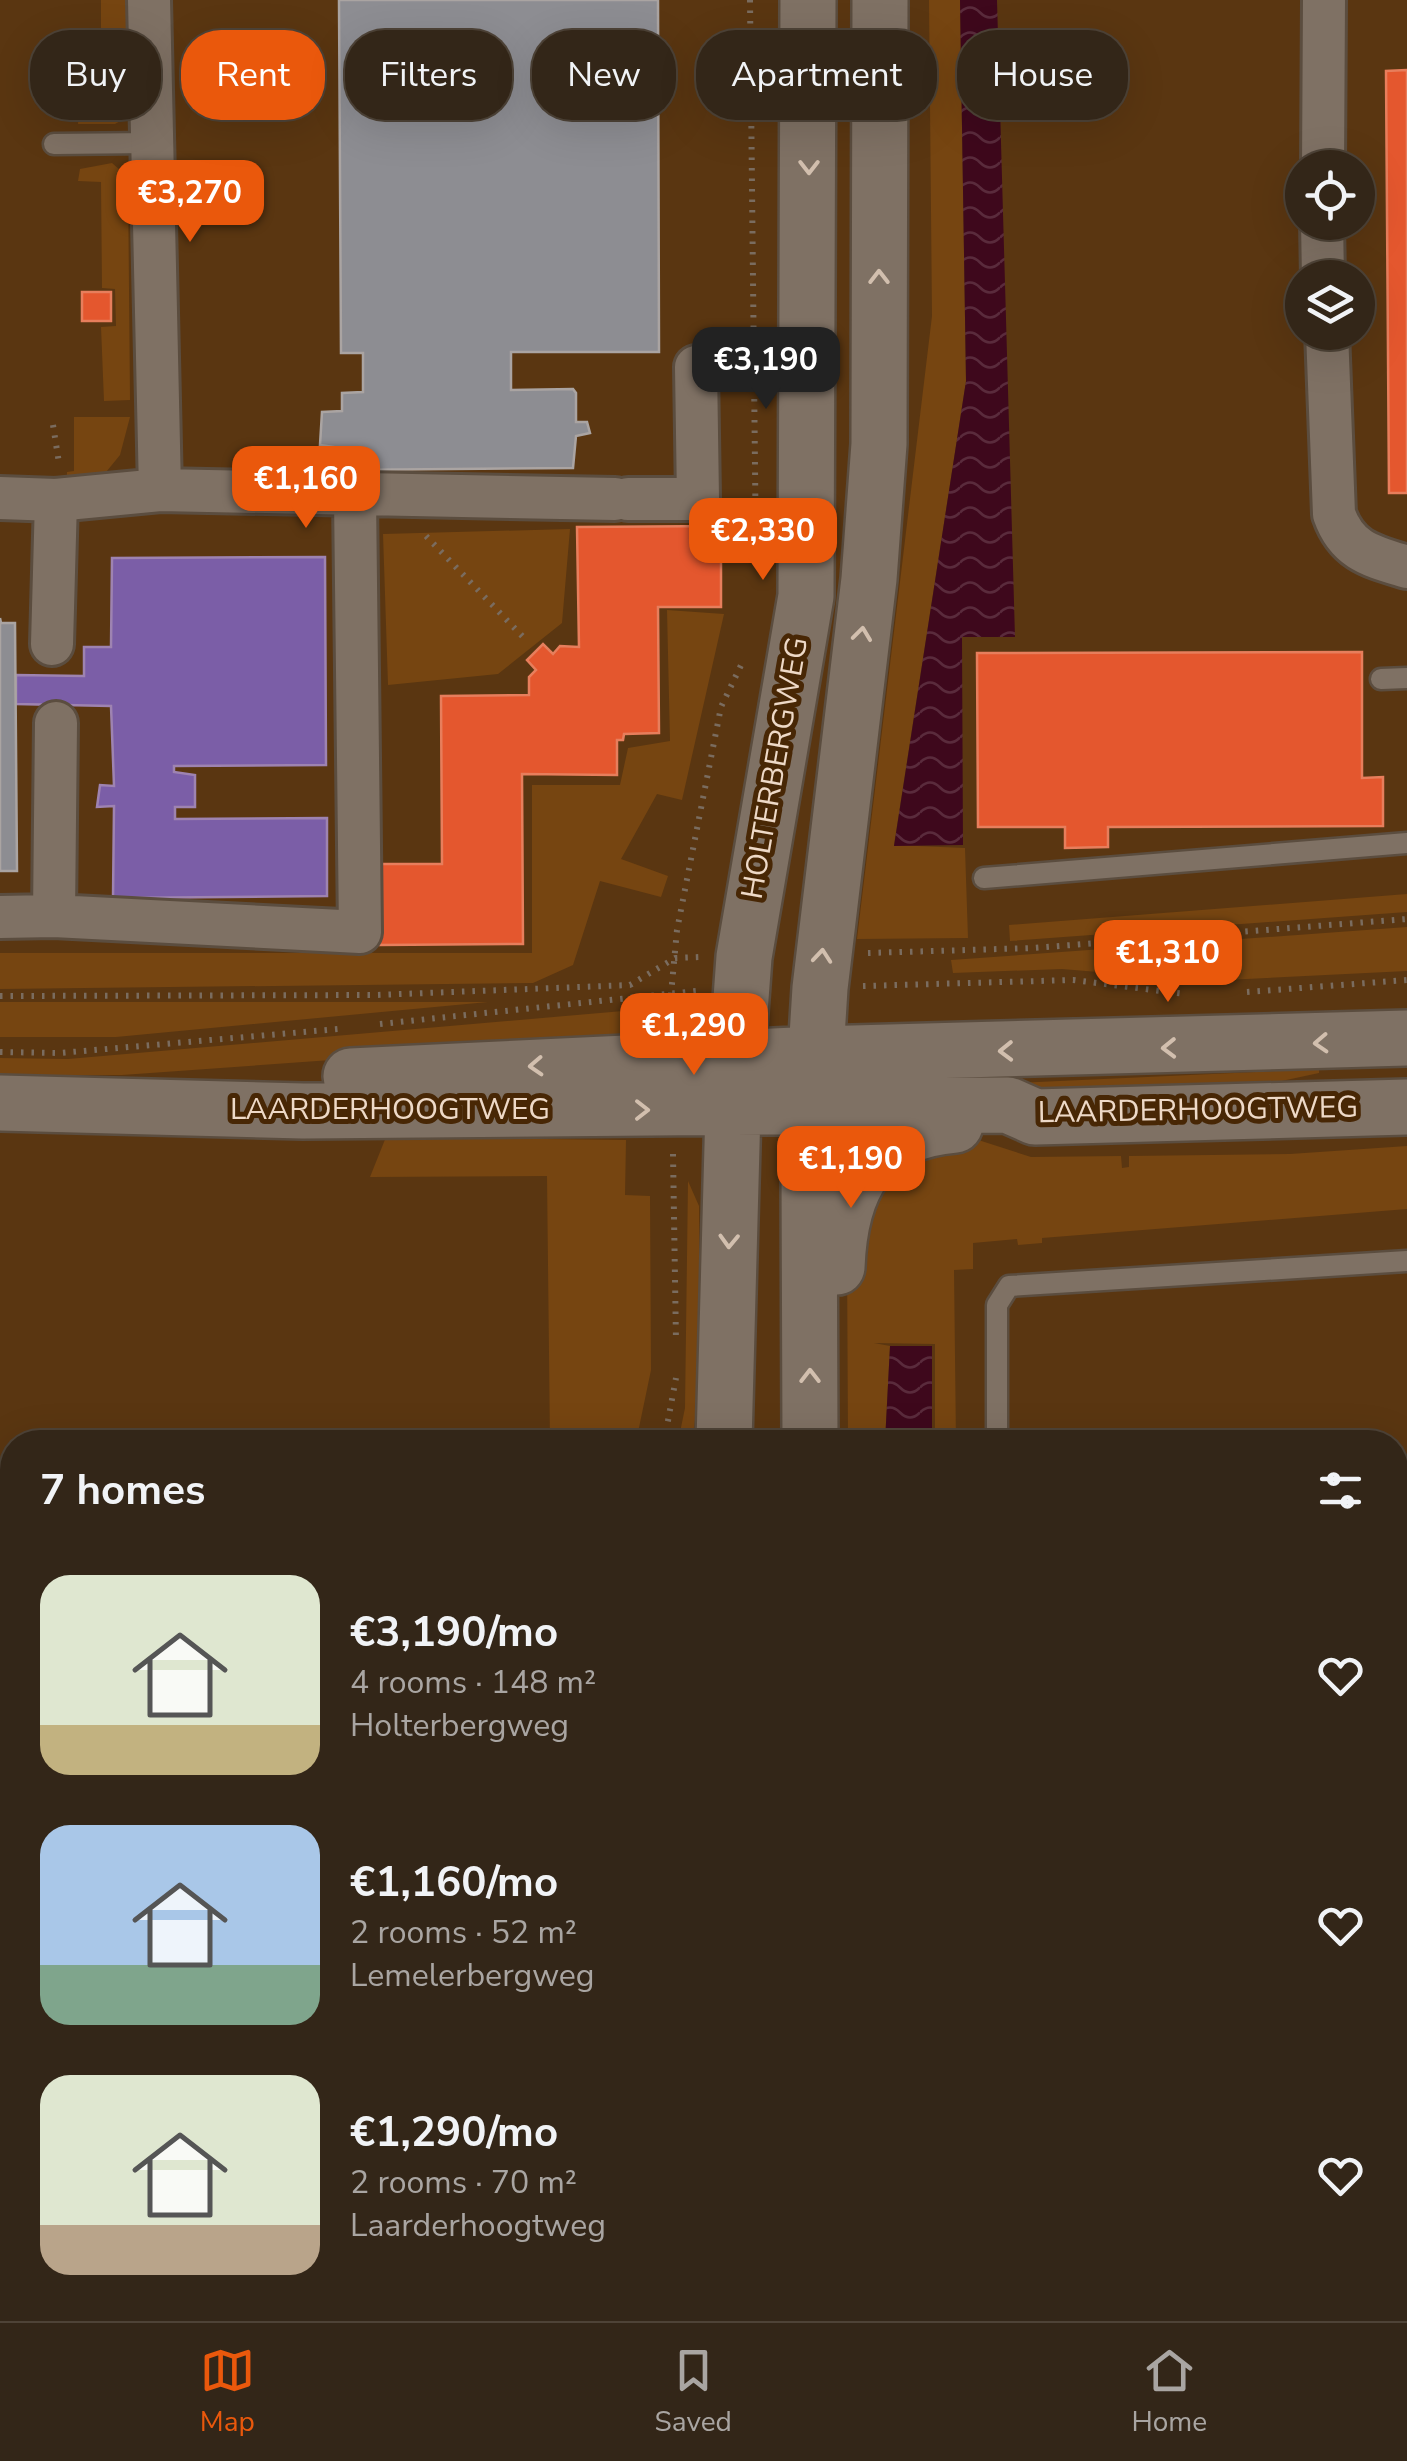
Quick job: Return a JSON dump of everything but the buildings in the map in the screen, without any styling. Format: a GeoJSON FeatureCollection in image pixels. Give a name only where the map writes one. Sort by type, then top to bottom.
{"type":"FeatureCollection","features":[{"type":"Feature","properties":{"kind":"main road","name":"HOLTERBERGWEG"},"geometry":{"type":"LineString","coordinates":[[724,1430],[744,957],[806,596],[808,0]]}},
{"type":"Feature","properties":{"kind":"main road"},"geometry":{"type":"LineString","coordinates":[[810,1430],[812,1110],[821,972],[869,579],[879,444],[880,0]]}},
{"type":"Feature","properties":{"kind":"main road","name":"LAARDERHOOGTWEG"},"geometry":{"type":"LineString","coordinates":[[736,1083],[817,1054],[1407,1038]]}},
{"type":"Feature","properties":{"kind":"main road","name":"LAARDERHOOGTWEG"},"geometry":{"type":"LineString","coordinates":[[0,1103],[90,1104],[306,1078],[736,1083],[812,1110],[1008,1105],[1035,1116],[1407,1106]]}},
{"type":"Feature","properties":{"kind":"main road"},"geometry":{"type":"LineString","coordinates":[[810,1310],[837,1278],[841,1214],[851,1188],[873,1159],[920,1129],[1009,1125],[1035,1116]]}},
{"type":"Feature","properties":{"kind":"street"},"geometry":{"type":"LineString","coordinates":[[149,0],[160,490]]}},
{"type":"Feature","properties":{"kind":"street"},"geometry":{"type":"LineString","coordinates":[[1323,150],[1324,0]]}},
{"type":"Feature","properties":{"kind":"street"},"geometry":{"type":"LineString","coordinates":[[1327,350],[1338,526],[1342,538],[1369,555],[1407,567]]}},
{"type":"Feature","properties":{"kind":"street"},"geometry":{"type":"LineString","coordinates":[[0,498],[56,500],[160,490],[698,499],[696,368]]}},
{"type":"Feature","properties":{"kind":"street"},"geometry":{"type":"LineString","coordinates":[[0,918],[54,916],[360,932],[372,496]]}},
{"type":"Feature","properties":{"kind":"street"},"geometry":{"type":"LineString","coordinates":[[52,644],[56,500]]}},
{"type":"Feature","properties":{"kind":"street"},"geometry":{"type":"LineString","coordinates":[[54,916],[56,723]]}},
{"type":"Feature","properties":{"kind":"lane"},"geometry":{"type":"LineString","coordinates":[[54,144],[151,143]]}},
{"type":"Feature","properties":{"kind":"lane"},"geometry":{"type":"LineString","coordinates":[[1381,679],[1407,678]]}},
{"type":"Feature","properties":{"kind":"lane"},"geometry":{"type":"LineString","coordinates":[[984,878],[1407,843]]}},
{"type":"Feature","properties":{"kind":"lane"},"geometry":{"type":"LineString","coordinates":[[996,1430],[998,1305],[1010,1286],[1407,1261]]}},
{"type":"Feature","properties":{"kind":"path"},"geometry":{"type":"LineString","coordinates":[[372,496],[526,640]]}},
{"type":"Feature","properties":{"kind":"path"},"geometry":{"type":"LineString","coordinates":[[821,972],[1033,948],[1407,919]]}},
{"type":"Feature","properties":{"kind":"path"},"geometry":{"type":"LineString","coordinates":[[0,996],[376,995],[630,985],[675,958],[744,957]]}},
{"type":"Feature","properties":{"kind":"path"},"geometry":{"type":"LineString","coordinates":[[821,972],[1072,980],[1195,996]]}},
{"type":"Feature","properties":{"kind":"path"},"geometry":{"type":"LineString","coordinates":[[1234,993],[1407,980]]}},
{"type":"Feature","properties":{"kind":"path"},"geometry":{"type":"LineString","coordinates":[[367,1026],[668,992]]}},
{"type":"Feature","properties":{"kind":"path"},"geometry":{"type":"LineString","coordinates":[[0,1052],[60,1053],[347,1028]]}},
{"type":"Feature","properties":{"kind":"path"},"geometry":{"type":"LineString","coordinates":[[672,1177],[676,1354]]}},
{"type":"Feature","properties":{"kind":"path"},"geometry":{"type":"LineString","coordinates":[[666,1430],[676,1373]]}},
{"type":"Feature","properties":{"kind":"shaded area"},"geometry":{"type":"Polygon","coordinates":[[[0,0],[1407,0],[1407,1430],[0,1430],[0,0]]]}},
{"type":"Feature","properties":{"kind":"shaded area"},"geometry":{"type":"Polygon","coordinates":[[[101,0],[129,0],[129,30],[101,30],[101,0]]]}},
{"type":"Feature","properties":{"kind":"shaded area"},"geometry":{"type":"Polygon","coordinates":[[[929,0],[960,0],[957,120],[962,120],[966,381],[894,845],[965,848],[968,938],[857,939],[932,316],[930,120],[937,120],[937,30],[929,30],[929,0]]]}},
{"type":"Feature","properties":{"kind":"shaded area"},"geometry":{"type":"Polygon","coordinates":[[[78,120],[122,120],[115,124],[78,124],[78,120]]]}},
{"type":"Feature","properties":{"kind":"shaded area"},"geometry":{"type":"Polygon","coordinates":[[[112,163],[128,177],[130,400],[104,401],[101,327],[116,326],[115,289],[102,288],[101,182],[78,181],[80,169],[112,163]]]}},
{"type":"Feature","properties":{"kind":"shaded area"},"geometry":{"type":"Polygon","coordinates":[[[74,417],[130,417],[120,455],[102,477],[67,482],[67,472],[74,471],[74,417]]]}},
{"type":"Feature","properties":{"kind":"shaded area"},"geometry":{"type":"Polygon","coordinates":[[[570,529],[562,623],[498,674],[388,685],[383,534],[570,529]]]}},
{"type":"Feature","properties":{"kind":"shaded area"},"geometry":{"type":"Polygon","coordinates":[[[667,610],[724,614],[682,800],[657,794],[621,859],[668,876],[661,897],[600,881],[573,965],[533,983],[0,989],[0,953],[532,953],[532,785],[620,785],[628,748],[670,741],[667,610]]]}},
{"type":"Feature","properties":{"kind":"shaded area"},"geometry":{"type":"Polygon","coordinates":[[[1407,894],[1407,912],[1010,941],[1009,925],[1407,894]]]}},
{"type":"Feature","properties":{"kind":"shaded area"},"geometry":{"type":"Polygon","coordinates":[[[1407,927],[1407,971],[1205,981],[1062,969],[953,973],[951,960],[1407,927]]]}},
{"type":"Feature","properties":{"kind":"shaded area"},"geometry":{"type":"Polygon","coordinates":[[[0,1002],[488,1002],[116,1037],[0,1037],[0,1002]]]}},
{"type":"Feature","properties":{"kind":"shaded area"},"geometry":{"type":"Polygon","coordinates":[[[623,1011],[625,1039],[122,1075],[0,1075],[0,1058],[68,1059],[623,1011]]]}},
{"type":"Feature","properties":{"kind":"shaded area"},"geometry":{"type":"Polygon","coordinates":[[[1319,1069],[1319,1073],[1245,1089],[976,1092],[975,1085],[1319,1069]]]}},
{"type":"Feature","properties":{"kind":"shaded area"},"geometry":{"type":"Polygon","coordinates":[[[386,1137],[626,1140],[625,1195],[650,1196],[651,1370],[638,1430],[550,1430],[547,1176],[370,1177],[386,1137]]]}},
{"type":"Feature","properties":{"kind":"shaded area"},"geometry":{"type":"Polygon","coordinates":[[[969,1137],[1031,1157],[1121,1156],[1122,1168],[1129,1167],[1129,1156],[1290,1154],[1407,1146],[1407,1209],[1042,1238],[1042,1243],[1018,1245],[1017,1239],[973,1243],[973,1269],[954,1270],[956,1430],[935,1430],[935,1344],[874,1343],[890,1346],[886,1430],[848,1430],[847,1252],[869,1185],[969,1137]]]}},
{"type":"Feature","properties":{"kind":"shaded area"},"geometry":{"type":"Polygon","coordinates":[[[688,1181],[699,1206],[700,1383],[694,1430],[680,1430],[685,1408],[688,1181]]]}},
{"type":"Feature","properties":{"kind":"water"},"geometry":{"type":"Polygon","coordinates":[[[960,0],[997,0],[998,30],[960,30],[960,0]]]}},
{"type":"Feature","properties":{"kind":"water"},"geometry":{"type":"Polygon","coordinates":[[[962,120],[1000,120],[1015,637],[962,637],[963,845],[894,846],[966,381],[962,120]]]}},
{"type":"Feature","properties":{"kind":"water"},"geometry":{"type":"Polygon","coordinates":[[[890,1346],[932,1346],[932,1430],[886,1430],[890,1346]]]}}]}
